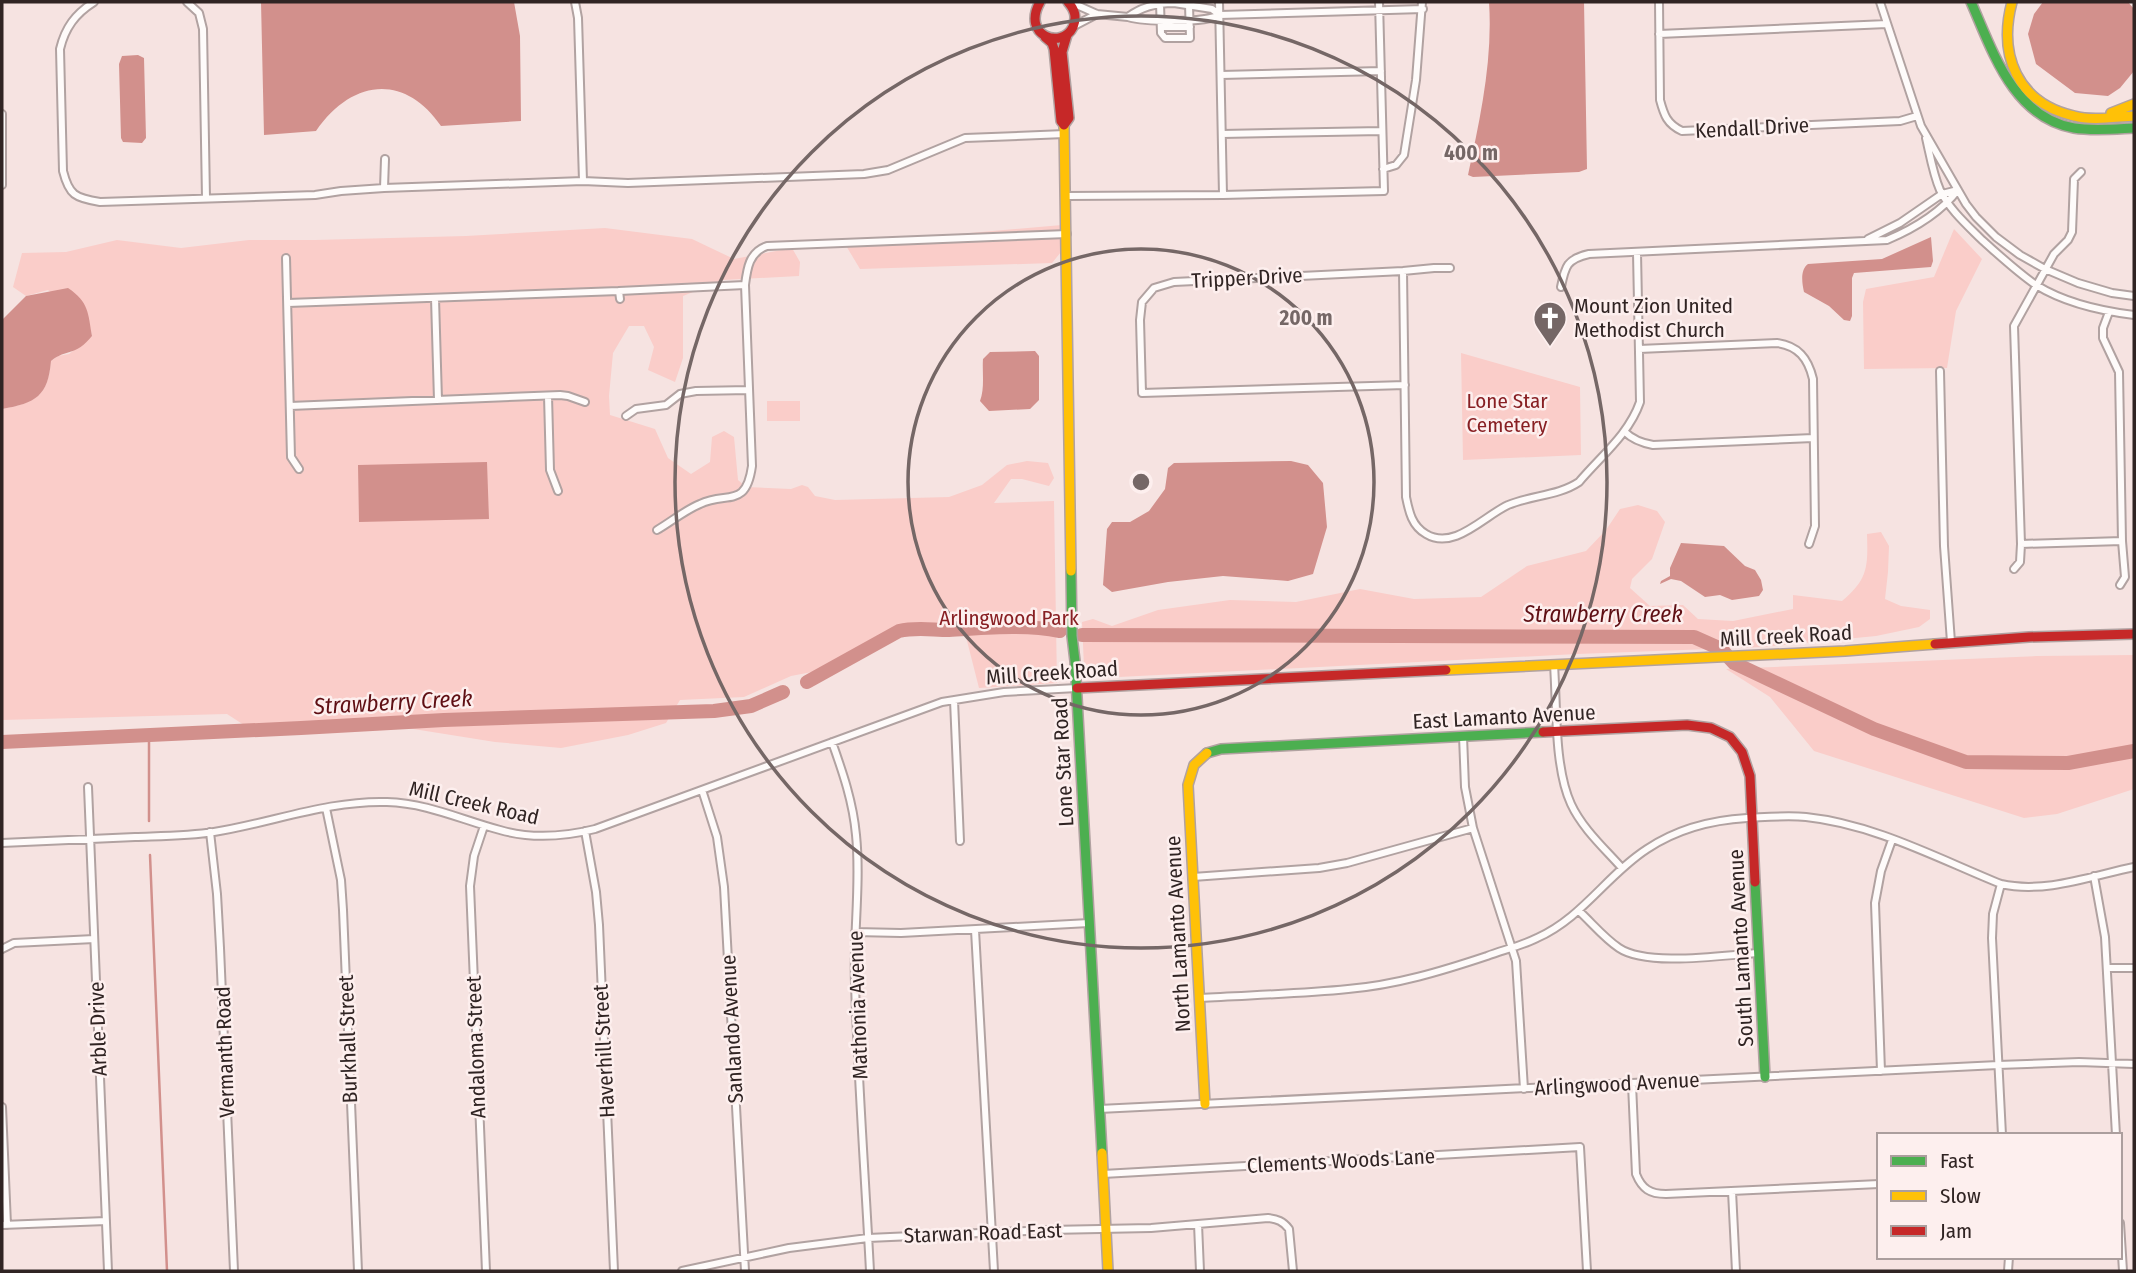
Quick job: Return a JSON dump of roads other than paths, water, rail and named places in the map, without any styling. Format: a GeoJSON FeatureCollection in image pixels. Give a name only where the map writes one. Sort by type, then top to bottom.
{"type":"FeatureCollection","features":[{"type":"Feature","properties":{"kind":"main road"},"geometry":{"type":"LineString","coordinates":[[1045,37],[1067,35],[1074,26],[1074,10],[1068,2]]}},
{"type":"Feature","properties":{"kind":"main road"},"geometry":{"type":"LineString","coordinates":[[1970,2],[2005,77],[2014,92],[2034,111],[2044,118],[2070,127],[2134,128]]}},
{"type":"Feature","properties":{"kind":"main road"},"geometry":{"type":"LineString","coordinates":[[2012,2],[2005,26],[2007,53],[2018,78],[2028,92],[2052,108],[2076,117],[2134,116]]}},
{"type":"Feature","properties":{"kind":"main road","name":"Lone Star Road"},"geometry":{"type":"LineString","coordinates":[[1037,4],[1034,24],[1052,43],[1054,49],[1061,121],[1065,129]]}},
{"type":"Feature","properties":{"kind":"main road","name":"Lone Star Road"},"geometry":{"type":"LineString","coordinates":[[1067,35],[1062,52],[1069,118],[1065,129],[1072,636],[1108,1271]]}},
{"type":"Feature","properties":{"kind":"main road"},"geometry":{"type":"LineString","coordinates":[[2096,117],[2118,112],[2134,104]]}},
{"type":"Feature","properties":{"kind":"main road","name":"Mill Creek Road"},"geometry":{"type":"LineString","coordinates":[[1076,688],[1769,655],[2029,637],[2134,634]]}},
{"type":"Feature","properties":{"kind":"main road","name":"East Lamanto Avenue"},"geometry":{"type":"LineString","coordinates":[[1195,762],[1210,750],[1221,748],[1686,725],[1721,731],[1737,744],[1747,760],[1752,818]]}},
{"type":"Feature","properties":{"kind":"main road","name":"North Lamanto Avenue"},"geometry":{"type":"LineString","coordinates":[[1195,762],[1188,785],[1205,1104]]}},
{"type":"Feature","properties":{"kind":"main road","name":"South Lamanto Avenue"},"geometry":{"type":"LineString","coordinates":[[1752,818],[1765,1077]]}},
{"type":"Feature","properties":{"kind":"street"},"geometry":{"type":"LineString","coordinates":[[94,2],[73,19],[64,34],[60,49],[63,171],[67,188],[81,199],[100,202],[315,195],[384,188],[583,181],[628,183],[864,174],[888,170],[965,138],[1065,129]]}},
{"type":"Feature","properties":{"kind":"street"},"geometry":{"type":"LineString","coordinates":[[187,2],[199,13],[203,29],[206,198]]}},
{"type":"Feature","properties":{"kind":"street"},"geometry":{"type":"LineString","coordinates":[[575,2],[578,18],[583,181]]}},
{"type":"Feature","properties":{"kind":"street"},"geometry":{"type":"LineString","coordinates":[[1068,2],[1097,14],[1160,23],[1189,23],[1220,15],[1380,11],[1422,6],[1416,80],[1404,155],[1396,165],[1383,169]]}},
{"type":"Feature","properties":{"kind":"street"},"geometry":{"type":"LineString","coordinates":[[1219,2],[1223,195]]}},
{"type":"Feature","properties":{"kind":"street"},"geometry":{"type":"LineString","coordinates":[[1067,196],[1384,191],[1379,2]]}},
{"type":"Feature","properties":{"kind":"street","name":"Kendall Drive"},"geometry":{"type":"LineString","coordinates":[[1658,2],[1660,100],[1664,116],[1672,126],[1682,131],[1900,121],[1917,116]]}},
{"type":"Feature","properties":{"kind":"street"},"geometry":{"type":"LineString","coordinates":[[1880,2],[1917,116],[1970,211],[1996,237],[2045,269],[2112,293],[2134,296]]}},
{"type":"Feature","properties":{"kind":"street"},"geometry":{"type":"LineString","coordinates":[[1128,17],[1136,11],[1174,3],[1212,9],[1220,15]]}},
{"type":"Feature","properties":{"kind":"street"},"geometry":{"type":"LineString","coordinates":[[1160,4],[1161,33],[1165,38],[1190,38],[1189,5]]}},
{"type":"Feature","properties":{"kind":"street"},"geometry":{"type":"LineString","coordinates":[[1074,26],[1097,14]]}},
{"type":"Feature","properties":{"kind":"street"},"geometry":{"type":"LineString","coordinates":[[1659,34],[1887,24]]}},
{"type":"Feature","properties":{"kind":"street"},"geometry":{"type":"LineString","coordinates":[[1221,75],[1381,71]]}},
{"type":"Feature","properties":{"kind":"street"},"geometry":{"type":"LineString","coordinates":[[2,114],[2,185]]}},
{"type":"Feature","properties":{"kind":"street"},"geometry":{"type":"LineString","coordinates":[[1924,129],[1942,194],[1967,226],[1997,254],[2037,285],[2073,301],[2109,312],[2134,315]]}},
{"type":"Feature","properties":{"kind":"street"},"geometry":{"type":"LineString","coordinates":[[1222,134],[1382,131]]}},
{"type":"Feature","properties":{"kind":"street"},"geometry":{"type":"LineString","coordinates":[[384,188],[385,159]]}},
{"type":"Feature","properties":{"kind":"street"},"geometry":{"type":"LineString","coordinates":[[2014,569],[2020,562],[2021,544],[2014,326],[2054,254],[2073,232],[2074,179],[2081,172]]}},
{"type":"Feature","properties":{"kind":"street"},"geometry":{"type":"LineString","coordinates":[[1864,241],[1900,223],[1942,194],[1958,190]]}},
{"type":"Feature","properties":{"kind":"street"},"geometry":{"type":"LineString","coordinates":[[1560,287],[1569,263],[1576,257],[1589,254],[1887,240],[1903,233],[1948,202],[1958,190]]}},
{"type":"Feature","properties":{"kind":"street"},"geometry":{"type":"LineString","coordinates":[[657,530],[702,502],[729,499],[744,490],[750,479],[752,466],[745,285],[751,257],[760,248],[1067,234]]}},
{"type":"Feature","properties":{"kind":"street"},"geometry":{"type":"LineString","coordinates":[[1404,271],[1406,497],[1415,525],[1434,538],[1445,539],[1514,503],[1571,487],[1579,482],[1625,432],[1635,417],[1640,402],[1637,253]]}},
{"type":"Feature","properties":{"kind":"street"},"geometry":{"type":"LineString","coordinates":[[286,258],[290,457],[299,469]]}},
{"type":"Feature","properties":{"kind":"street","name":"Tripper Drive"},"geometry":{"type":"LineString","coordinates":[[1405,385],[1142,393],[1142,302],[1154,288],[1174,282],[1450,268]]}},
{"type":"Feature","properties":{"kind":"street"},"geometry":{"type":"LineString","coordinates":[[288,303],[745,285]]}},
{"type":"Feature","properties":{"kind":"street"},"geometry":{"type":"LineString","coordinates":[[620,291],[620,299]]}},
{"type":"Feature","properties":{"kind":"street"},"geometry":{"type":"LineString","coordinates":[[435,299],[438,400]]}},
{"type":"Feature","properties":{"kind":"street"},"geometry":{"type":"LineString","coordinates":[[2109,312],[2103,328],[2103,338],[2119,372],[2125,577],[2120,585]]}},
{"type":"Feature","properties":{"kind":"street"},"geometry":{"type":"LineString","coordinates":[[1639,349],[1777,342],[1788,344],[1807,359],[1813,379],[1815,526],[1810,544]]}},
{"type":"Feature","properties":{"kind":"street"},"geometry":{"type":"LineString","coordinates":[[1940,371],[1944,546],[1951,642]]}},
{"type":"Feature","properties":{"kind":"street"},"geometry":{"type":"LineString","coordinates":[[626,416],[636,409],[666,405],[680,394],[749,390]]}},
{"type":"Feature","properties":{"kind":"street"},"geometry":{"type":"LineString","coordinates":[[289,406],[548,396],[568,396],[585,402]]}},
{"type":"Feature","properties":{"kind":"street"},"geometry":{"type":"LineString","coordinates":[[548,396],[550,470],[558,491]]}},
{"type":"Feature","properties":{"kind":"street"},"geometry":{"type":"LineString","coordinates":[[1625,432],[1641,443],[1653,445],[1813,438]]}},
{"type":"Feature","properties":{"kind":"street"},"geometry":{"type":"LineString","coordinates":[[2021,544],[2123,541]]}},
{"type":"Feature","properties":{"kind":"street"},"geometry":{"type":"LineString","coordinates":[[1555,664],[1563,782],[1571,805],[1583,823],[1621,867]]}},
{"type":"Feature","properties":{"kind":"street","name":"Mill Creek Road"},"geometry":{"type":"LineString","coordinates":[[2,843],[210,832],[247,827],[326,808],[365,802],[411,804],[524,835],[546,837],[585,831],[929,706],[954,699],[1004,692],[1076,688]]}},
{"type":"Feature","properties":{"kind":"street"},"geometry":{"type":"LineString","coordinates":[[954,699],[960,841]]}},
{"type":"Feature","properties":{"kind":"street"},"geometry":{"type":"LineString","coordinates":[[1463,736],[1465,787],[1473,828],[1512,947],[1518,979],[1524,1089]]}},
{"type":"Feature","properties":{"kind":"street","name":"Mathonia Avenue"},"geometry":{"type":"LineString","coordinates":[[832,742],[845,778],[854,822],[858,864],[855,932],[856,1018],[870,1271]]}},
{"type":"Feature","properties":{"kind":"street","name":"Arble Drive"},"geometry":{"type":"LineString","coordinates":[[88,787],[108,1271]]}},
{"type":"Feature","properties":{"kind":"street","name":"Sanlando Avenue"},"geometry":{"type":"LineString","coordinates":[[702,790],[717,837],[724,887],[745,1271]]}},
{"type":"Feature","properties":{"kind":"street","name":"Burkhall Street"},"geometry":{"type":"LineString","coordinates":[[326,808],[337,857],[342,900],[358,1271]]}},
{"type":"Feature","properties":{"kind":"street"},"geometry":{"type":"LineString","coordinates":[[1200,998],[1382,985],[1441,971],[1512,947],[1553,930],[1579,911],[1621,867],[1650,846],[1709,822],[1788,816],[1822,820],[1892,840],[2001,884],[2026,888],[2048,886],[2134,867]]}},
{"type":"Feature","properties":{"kind":"street","name":"Andaloma Street"},"geometry":{"type":"LineString","coordinates":[[484,825],[474,856],[470,894],[486,1271]]}},
{"type":"Feature","properties":{"kind":"street"},"geometry":{"type":"LineString","coordinates":[[1193,877],[1328,867],[1473,828]]}},
{"type":"Feature","properties":{"kind":"street","name":"Haverhill Street"},"geometry":{"type":"LineString","coordinates":[[585,831],[599,925],[614,1271]]}},
{"type":"Feature","properties":{"kind":"street","name":"Vermanth Road"},"geometry":{"type":"LineString","coordinates":[[210,832],[219,921],[234,1271]]}},
{"type":"Feature","properties":{"kind":"street"},"geometry":{"type":"LineString","coordinates":[[1881,1071],[1875,903],[1881,871],[1892,840]]}},
{"type":"Feature","properties":{"kind":"street"},"geometry":{"type":"LineString","coordinates":[[2094,876],[2107,968],[2116,1133]]}},
{"type":"Feature","properties":{"kind":"street"},"geometry":{"type":"LineString","coordinates":[[2001,884],[1993,914],[1992,937],[2002,1133]]}},
{"type":"Feature","properties":{"kind":"street"},"geometry":{"type":"LineString","coordinates":[[1579,911],[1607,939],[1633,956],[1671,958],[1758,953]]}},
{"type":"Feature","properties":{"kind":"street"},"geometry":{"type":"LineString","coordinates":[[855,932],[975,930],[1089,923]]}},
{"type":"Feature","properties":{"kind":"street"},"geometry":{"type":"LineString","coordinates":[[975,930],[994,1271]]}},
{"type":"Feature","properties":{"kind":"street"},"geometry":{"type":"LineString","coordinates":[[2,949],[14,943],[94,939]]}},
{"type":"Feature","properties":{"kind":"street"},"geometry":{"type":"LineString","coordinates":[[2107,968],[2134,968]]}},
{"type":"Feature","properties":{"kind":"street","name":"Arlingwood Avenue"},"geometry":{"type":"LineString","coordinates":[[1099,1109],[1998,1065],[2112,1062],[2134,1064]]}},
{"type":"Feature","properties":{"kind":"street"},"geometry":{"type":"LineString","coordinates":[[1632,1084],[1636,1174],[1647,1191],[1656,1194],[1877,1184]]}},
{"type":"Feature","properties":{"kind":"street"},"geometry":{"type":"LineString","coordinates":[[2,1107],[4,1225],[106,1221]]}},
{"type":"Feature","properties":{"kind":"street","name":"Clements Woods Lane"},"geometry":{"type":"LineString","coordinates":[[1103,1174],[1580,1147],[1587,1271]]}},
{"type":"Feature","properties":{"kind":"street"},"geometry":{"type":"LineString","coordinates":[[1732,1191],[1735,1271]]}},
{"type":"Feature","properties":{"kind":"street","name":"Starwan Road East"},"geometry":{"type":"LineString","coordinates":[[682,1271],[789,1248],[868,1238],[1105,1229],[1268,1218],[1285,1223],[1291,1236],[1293,1271]]}},
{"type":"Feature","properties":{"kind":"street"},"geometry":{"type":"LineString","coordinates":[[1198,1224],[1200,1271]]}},
{"type":"Feature","properties":{"kind":"waterway","name":"Strawberry Creek"},"geometry":{"type":"LineString","coordinates":[[807,682],[899,631],[1018,627],[1060,631]]}},
{"type":"Feature","properties":{"kind":"waterway","name":"Strawberry Creek"},"geometry":{"type":"LineString","coordinates":[[1082,635],[1694,637],[1721,649],[1734,663],[1874,729],[1966,762],[2068,763],[2134,751]]}},
{"type":"Feature","properties":{"kind":"waterway","name":"Strawberry Creek"},"geometry":{"type":"LineString","coordinates":[[2,742],[444,720],[714,711],[751,706],[783,692]]}},
{"type":"Feature","properties":{"kind":"waterway"},"geometry":{"type":"LineString","coordinates":[[149,736],[149,821]]}},
{"type":"Feature","properties":{"kind":"waterway"},"geometry":{"type":"LineString","coordinates":[[150,855],[167,1271]]}},
{"type":"Feature","properties":{"kind":"place","name":"Mount Zion United Methodist Church"},"geometry":{"type":"Point","coordinates":[1550,348]}},
{"type":"Feature","properties":{"kind":"park label","name":"Lone Star Cemetery"},"geometry":{"type":"Point","coordinates":[1507,413]}},
{"type":"Feature","properties":{"kind":"park label","name":"Arlingwood Park"},"geometry":{"type":"Point","coordinates":[1009,618]}}]}
